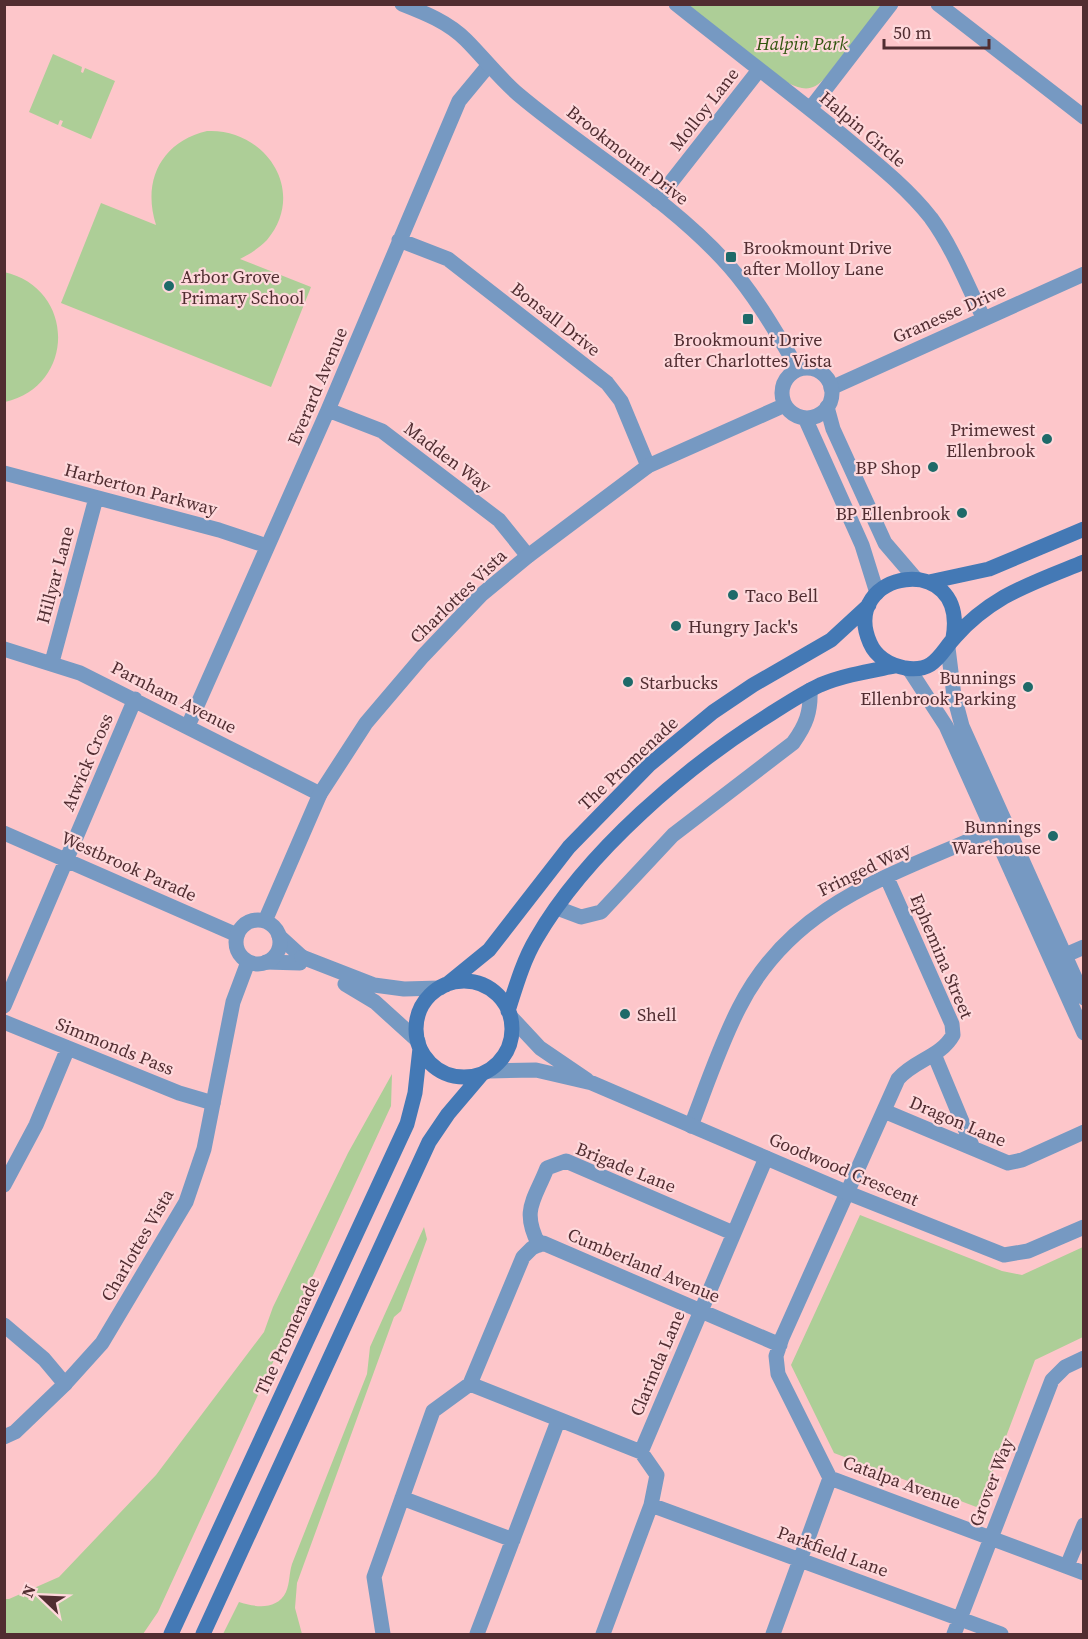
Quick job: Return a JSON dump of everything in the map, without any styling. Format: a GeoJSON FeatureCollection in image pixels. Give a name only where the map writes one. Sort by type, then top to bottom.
{"type":"FeatureCollection","features":[{"type":"Feature","properties":{"kind":"main road"},"geometry":{"type":"LineString","coordinates":[[902,667],[882,659],[872,648],[866,635],[865,620],[873,599],[894,581],[922,580],[989,569],[1083,529]]}},
{"type":"Feature","properties":{"kind":"main road"},"geometry":{"type":"LineString","coordinates":[[203,1635],[429,1142],[448,1113],[507,1051],[511,1038],[509,1014],[529,953],[557,908],[598,859],[670,786],[750,727],[810,690],[834,680],[931,664],[951,643],[1005,597],[1083,562]]}},
{"type":"Feature","properties":{"kind":"main road"},"geometry":{"type":"LineString","coordinates":[[922,580],[940,589],[952,605],[956,625],[951,643]]}},
{"type":"Feature","properties":{"kind":"main road","name":"The Promenade"},"geometry":{"type":"LineString","coordinates":[[443,986],[489,950],[569,847],[649,765],[713,712],[753,685],[831,640],[873,599]]}},
{"type":"Feature","properties":{"kind":"main road"},"geometry":{"type":"LineString","coordinates":[[485,1072],[462,1077],[442,1072],[431,1065],[419,1045],[417,1021],[421,1008],[443,986],[466,981],[486,986],[497,994],[509,1014]]}},
{"type":"Feature","properties":{"kind":"main road","name":"The Promenade"},"geometry":{"type":"LineString","coordinates":[[171,1635],[407,1124],[415,1094],[419,1045]]}},
{"type":"Feature","properties":{"kind":"street","name":"Halpin Circle"},"geometry":{"type":"LineString","coordinates":[[676,4],[879,165],[929,216],[945,240],[984,319]]}},
{"type":"Feature","properties":{"kind":"street"},"geometry":{"type":"LineString","coordinates":[[810,109],[891,4]]}},
{"type":"Feature","properties":{"kind":"street"},"geometry":{"type":"LineString","coordinates":[[938,4],[1083,117]]}},
{"type":"Feature","properties":{"kind":"street","name":"Brookmount Drive"},"geometry":{"type":"LineString","coordinates":[[404,5],[437,18],[465,39],[488,66],[520,96],[657,200],[730,268],[765,313],[798,369]]}},
{"type":"Feature","properties":{"kind":"street","name":"Everard Avenue"},"geometry":{"type":"LineString","coordinates":[[188,726],[328,410],[459,101],[488,66]]}},
{"type":"Feature","properties":{"kind":"street","name":"Molloy Lane"},"geometry":{"type":"LineString","coordinates":[[657,200],[759,70]]}},
{"type":"Feature","properties":{"kind":"street","name":"Bonsall Drive"},"geometry":{"type":"LineString","coordinates":[[399,240],[448,259],[607,383],[621,401],[648,466]]}},
{"type":"Feature","properties":{"kind":"street","name":"Granesse Drive"},"geometry":{"type":"LineString","coordinates":[[831,388],[1083,274]]}},
{"type":"Feature","properties":{"kind":"street"},"geometry":{"type":"LineString","coordinates":[[827,407],[818,416],[805,418],[790,412],[782,398],[783,384],[798,369],[812,368],[825,375],[831,388],[827,407],[832,429],[885,543],[922,580]]}},
{"type":"Feature","properties":{"kind":"street","name":"Charlottes Vista"},"geometry":{"type":"LineString","coordinates":[[265,921],[320,794],[366,723],[423,656],[481,596],[528,556],[648,466],[784,405]]}},
{"type":"Feature","properties":{"kind":"street","name":"Madden Way"},"geometry":{"type":"LineString","coordinates":[[328,410],[382,431],[499,520],[528,556]]}},
{"type":"Feature","properties":{"kind":"street"},"geometry":{"type":"LineString","coordinates":[[805,418],[862,545],[873,599]]}},
{"type":"Feature","properties":{"kind":"street","name":"Harberton Parkway"},"geometry":{"type":"LineString","coordinates":[[4,473],[219,530],[267,546]]}},
{"type":"Feature","properties":{"kind":"street","name":"Hillyar Lane"},"geometry":{"type":"LineString","coordinates":[[52,662],[96,498]]}},
{"type":"Feature","properties":{"kind":"street"},"geometry":{"type":"LineString","coordinates":[[951,643],[956,708],[1058,958],[1083,1033]]}},
{"type":"Feature","properties":{"kind":"street","name":"Parnham Avenue"},"geometry":{"type":"LineString","coordinates":[[4,649],[52,662],[135,699],[320,794]]}},
{"type":"Feature","properties":{"kind":"street"},"geometry":{"type":"LineString","coordinates":[[902,667],[937,709],[993,830],[1058,958],[1083,998]]}},
{"type":"Feature","properties":{"kind":"street"},"geometry":{"type":"LineString","coordinates":[[557,908],[581,917],[601,912],[672,835],[793,743],[806,724],[810,706],[810,690]]}},
{"type":"Feature","properties":{"kind":"street","name":"Atwick Cross"},"geometry":{"type":"LineString","coordinates":[[4,1006],[135,699]]}},
{"type":"Feature","properties":{"kind":"street"},"geometry":{"type":"LineString","coordinates":[[955,744],[964,752],[975,754]]}},
{"type":"Feature","properties":{"kind":"street","name":"Fringed Way"},"geometry":{"type":"LineString","coordinates":[[691,1126],[738,1008],[774,953],[802,925],[834,902],[993,830]]}},
{"type":"Feature","properties":{"kind":"street","name":"Westbrook Parade"},"geometry":{"type":"LineString","coordinates":[[4,833],[237,935]]}},
{"type":"Feature","properties":{"kind":"street","name":"Ephemina Street"},"geometry":{"type":"LineString","coordinates":[[848,1193],[898,1079],[906,1070],[948,1044],[953,1035],[952,1024],[887,878]]}},
{"type":"Feature","properties":{"kind":"street"},"geometry":{"type":"LineString","coordinates":[[419,1045],[386,1011],[362,993],[301,960],[279,936],[275,928],[265,921],[249,921],[237,935],[237,950],[248,962],[301,960],[374,985],[404,989],[443,986]]}},
{"type":"Feature","properties":{"kind":"street"},"geometry":{"type":"LineString","coordinates":[[266,962],[277,952],[279,936]]}},
{"type":"Feature","properties":{"kind":"street"},"geometry":{"type":"LineString","coordinates":[[1058,958],[1083,947]]}},
{"type":"Feature","properties":{"kind":"street","name":"Charlottes Vista"},"geometry":{"type":"LineString","coordinates":[[4,1437],[15,1432],[65,1384],[102,1343],[186,1202],[204,1149],[233,1002],[248,962]]}},
{"type":"Feature","properties":{"kind":"street","name":"Goodwood Crescent"},"geometry":{"type":"LineString","coordinates":[[509,1014],[540,1048],[592,1083]]}},
{"type":"Feature","properties":{"kind":"street","name":"Simmonds Pass"},"geometry":{"type":"LineString","coordinates":[[4,1022],[185,1095],[213,1103]]}},
{"type":"Feature","properties":{"kind":"street"},"geometry":{"type":"LineString","coordinates":[[4,1185],[36,1125],[68,1048]]}},
{"type":"Feature","properties":{"kind":"street"},"geometry":{"type":"LineString","coordinates":[[934,1054],[973,1148]]}},
{"type":"Feature","properties":{"kind":"street","name":"Goodwood Crescent"},"geometry":{"type":"LineString","coordinates":[[485,1072],[536,1070],[592,1083],[848,1193],[1004,1255],[1028,1251],[1083,1227]]}},
{"type":"Feature","properties":{"kind":"street","name":"Dragon Lane"},"geometry":{"type":"LineString","coordinates":[[884,1111],[1008,1163],[1083,1132]]}},
{"type":"Feature","properties":{"kind":"street","name":"Clarinda Lane"},"geometry":{"type":"LineString","coordinates":[[641,1452],[766,1158]]}},
{"type":"Feature","properties":{"kind":"street","name":"Brigade Lane"},"geometry":{"type":"LineString","coordinates":[[539,1245],[530,1227],[528,1214],[547,1168],[566,1161],[733,1233]]}},
{"type":"Feature","properties":{"kind":"street","name":"Catalpa Avenue"},"geometry":{"type":"LineString","coordinates":[[848,1193],[776,1356],[778,1374],[830,1478],[991,1536],[1083,1573]]}},
{"type":"Feature","properties":{"kind":"street","name":"Cumberland Avenue"},"geometry":{"type":"LineString","coordinates":[[470,1384],[523,1257],[543,1243],[780,1345]]}},
{"type":"Feature","properties":{"kind":"street"},"geometry":{"type":"LineString","coordinates":[[4,1325],[44,1359],[65,1384]]}},
{"type":"Feature","properties":{"kind":"street","name":"Grover Way"},"geometry":{"type":"LineString","coordinates":[[954,1635],[1052,1380],[1065,1367],[1083,1358]]}},
{"type":"Feature","properties":{"kind":"street"},"geometry":{"type":"LineString","coordinates":[[382,1635],[374,1577],[434,1411],[470,1384],[558,1421],[641,1452],[657,1475],[651,1505],[603,1635]]}},
{"type":"Feature","properties":{"kind":"street"},"geometry":{"type":"LineString","coordinates":[[477,1635],[558,1421]]}},
{"type":"Feature","properties":{"kind":"street"},"geometry":{"type":"LineString","coordinates":[[773,1635],[830,1478]]}},
{"type":"Feature","properties":{"kind":"street"},"geometry":{"type":"LineString","coordinates":[[402,1498],[513,1540]]}},
{"type":"Feature","properties":{"kind":"street","name":"Parkfield Lane"},"geometry":{"type":"LineString","coordinates":[[651,1505],[1001,1635]]}},
{"type":"Feature","properties":{"kind":"street"},"geometry":{"type":"LineString","coordinates":[[1067,1566],[1083,1525]]}},
{"type":"Feature","properties":{"kind":"green space","name":"Halpin Park"},"geometry":{"type":"Polygon","coordinates":[[[686,5],[882,5],[825,78],[808,88],[788,83],[686,5]]]}},
{"type":"Feature","properties":{"kind":"green space"},"geometry":{"type":"Polygon","coordinates":[[[53,54],[82,67],[81,72],[83,73],[85,68],[115,81],[91,139],[61,126],[63,121],[60,120],[58,125],[29,112],[53,54]]]}},
{"type":"Feature","properties":{"kind":"green space"},"geometry":{"type":"Polygon","coordinates":[[[207,131],[228,133],[247,140],[262,151],[274,166],[281,183],[283,202],[279,221],[267,240],[240,259],[311,287],[271,387],[61,303],[101,203],[156,225],[152,209],[152,193],[159,166],[178,144],[191,136],[207,131]]]}},
{"type":"Feature","properties":{"kind":"green space"},"geometry":{"type":"Polygon","coordinates":[[[4,272],[28,282],[45,297],[55,316],[58,337],[55,358],[45,377],[28,392],[5,402],[4,272]]]}},
{"type":"Feature","properties":{"kind":"green space"},"geometry":{"type":"Polygon","coordinates":[[[392,1074],[391,1106],[158,1612],[143,1634],[5,1634],[5,1599],[59,1577],[156,1475],[264,1332],[273,1307],[348,1153],[392,1074]]]}},
{"type":"Feature","properties":{"kind":"green space"},"geometry":{"type":"Polygon","coordinates":[[[860,1215],[1002,1271],[1022,1275],[1083,1247],[1083,1337],[1035,1360],[979,1508],[834,1453],[791,1365],[860,1215]]]}},
{"type":"Feature","properties":{"kind":"green space"},"geometry":{"type":"Polygon","coordinates":[[[424,1227],[427,1239],[401,1311],[394,1317],[297,1583],[295,1608],[302,1634],[223,1634],[239,1602],[258,1606],[271,1605],[282,1598],[286,1592],[292,1564],[367,1374],[370,1347],[424,1227]]]}},
{"type":"Feature","properties":{"kind":"place","name":"Brookmount Drive after Molloy Lane"},"geometry":{"type":"Point","coordinates":[731,257]}},
{"type":"Feature","properties":{"kind":"place","name":"Arbor Grove Primary School"},"geometry":{"type":"Point","coordinates":[169,286]}},
{"type":"Feature","properties":{"kind":"place","name":"Brookmount Drive after Charlottes Vista"},"geometry":{"type":"Point","coordinates":[748,319]}},
{"type":"Feature","properties":{"kind":"place","name":"Primewest Ellenbrook"},"geometry":{"type":"Point","coordinates":[1047,439]}},
{"type":"Feature","properties":{"kind":"place","name":"BP Shop"},"geometry":{"type":"Point","coordinates":[933,467]}},
{"type":"Feature","properties":{"kind":"place","name":"BP Ellenbrook"},"geometry":{"type":"Point","coordinates":[962,513]}},
{"type":"Feature","properties":{"kind":"place","name":"Taco Bell"},"geometry":{"type":"Point","coordinates":[733,595]}},
{"type":"Feature","properties":{"kind":"place","name":"Hungry Jack's"},"geometry":{"type":"Point","coordinates":[676,626]}},
{"type":"Feature","properties":{"kind":"place","name":"Starbucks"},"geometry":{"type":"Point","coordinates":[628,682]}},
{"type":"Feature","properties":{"kind":"place","name":"Bunnings Ellenbrook Parking"},"geometry":{"type":"Point","coordinates":[1028,687]}},
{"type":"Feature","properties":{"kind":"place","name":"Bunnings Warehouse"},"geometry":{"type":"Point","coordinates":[1053,836]}},
{"type":"Feature","properties":{"kind":"place","name":"Shell"},"geometry":{"type":"Point","coordinates":[625,1014]}}]}
